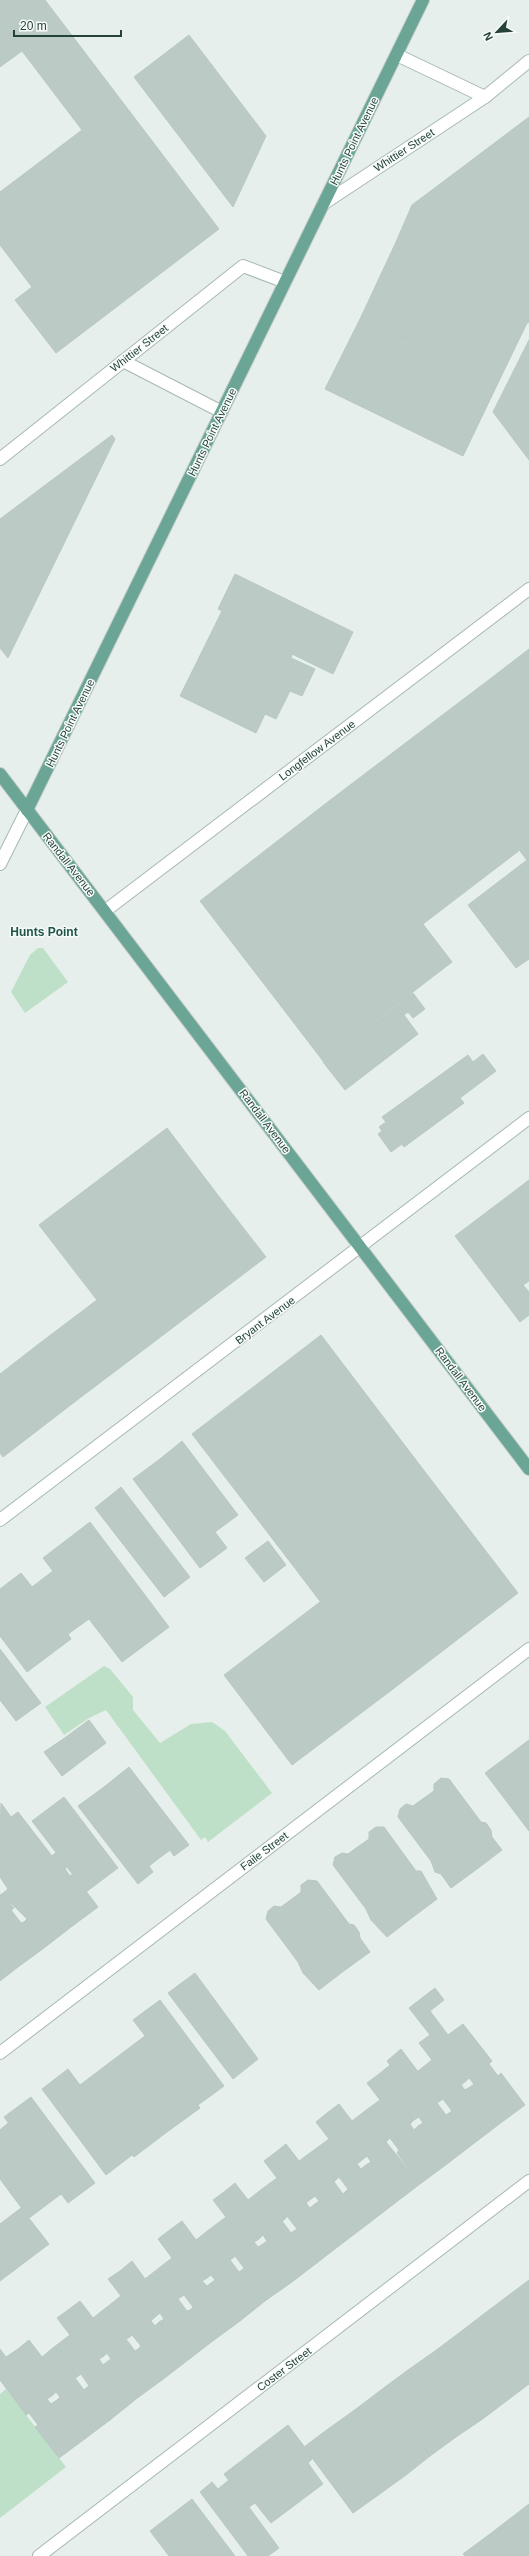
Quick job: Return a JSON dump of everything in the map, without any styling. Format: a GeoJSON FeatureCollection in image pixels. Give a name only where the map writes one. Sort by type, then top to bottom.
{"type":"FeatureCollection","features":[{"type":"Feature","properties":{"kind":"main road","name":"Hunts Point Avenue"},"geometry":{"type":"LineString","coordinates":[[27,810],[424,0]]}},
{"type":"Feature","properties":{"kind":"main road","name":"Randall Avenue"},"geometry":{"type":"LineString","coordinates":[[0,774],[529,1469]]}},
{"type":"Feature","properties":{"kind":"street"},"geometry":{"type":"LineString","coordinates":[[397,54],[485,97]]}},
{"type":"Feature","properties":{"kind":"street","name":"Whittier Street"},"geometry":{"type":"LineString","coordinates":[[323,204],[485,97],[529,61]]}},
{"type":"Feature","properties":{"kind":"street","name":"Whittier Street"},"geometry":{"type":"LineString","coordinates":[[0,459],[243,266],[285,282]]}},
{"type":"Feature","properties":{"kind":"street"},"geometry":{"type":"LineString","coordinates":[[124,361],[222,412]]}},
{"type":"Feature","properties":{"kind":"street","name":"Longfellow Avenue"},"geometry":{"type":"LineString","coordinates":[[105,911],[529,589]]}},
{"type":"Feature","properties":{"kind":"street","name":"Hunts Point Avenue"},"geometry":{"type":"LineString","coordinates":[[0,864],[27,810]]}},
{"type":"Feature","properties":{"kind":"street","name":"Bryant Avenue"},"geometry":{"type":"LineString","coordinates":[[0,1520],[529,1118]]}},
{"type":"Feature","properties":{"kind":"street","name":"Faile Street"},"geometry":{"type":"LineString","coordinates":[[0,2053],[529,1649]]}},
{"type":"Feature","properties":{"kind":"street","name":"Coster Street"},"geometry":{"type":"LineString","coordinates":[[39,2556],[529,2181]]}},
{"type":"Feature","properties":{"kind":"green space"},"geometry":{"type":"Polygon","coordinates":[[[38,948],[43,948],[68,982],[25,1013],[11,992],[30,955],[38,948]]]}},
{"type":"Feature","properties":{"kind":"green space"},"geometry":{"type":"Polygon","coordinates":[[[104,1666],[110,1669],[133,1697],[133,1710],[160,1743],[191,1724],[212,1722],[225,1731],[272,1793],[208,1842],[205,1837],[201,1840],[106,1710],[89,1718],[64,1735],[45,1707],[104,1666]]]}},
{"type":"Feature","properties":{"kind":"green space"},"geometry":{"type":"Polygon","coordinates":[[[6,2389],[66,2467],[0,2518],[0,2394],[6,2389]]]}},
{"type":"Feature","properties":{"kind":"building"},"geometry":{"type":"Polygon","coordinates":[[[0,0],[45,0],[219,229],[56,353],[15,300],[32,287],[0,245],[0,192],[82,130],[0,22],[0,0]]]}},
{"type":"Feature","properties":{"kind":"building"},"geometry":{"type":"Polygon","coordinates":[[[0,22],[22,51],[0,67],[0,22]]]}},
{"type":"Feature","properties":{"kind":"building"},"geometry":{"type":"Polygon","coordinates":[[[189,35],[266,136],[233,207],[134,77],[189,35]]]}},
{"type":"Feature","properties":{"kind":"building"},"geometry":{"type":"Polygon","coordinates":[[[529,117],[529,260],[460,169],[529,117]]]}},
{"type":"Feature","properties":{"kind":"building"},"geometry":{"type":"Polygon","coordinates":[[[460,169],[529,260],[529,322],[527,323],[505,296],[396,242],[412,205],[460,169]]]}},
{"type":"Feature","properties":{"kind":"building"},"geometry":{"type":"Polygon","coordinates":[[[396,242],[505,296],[527,323],[498,383],[361,317],[396,242]]]}},
{"type":"Feature","properties":{"kind":"building"},"geometry":{"type":"Polygon","coordinates":[[[361,317],[498,383],[463,456],[325,389],[361,317]]]}},
{"type":"Feature","properties":{"kind":"building"},"geometry":{"type":"Polygon","coordinates":[[[529,340],[529,460],[493,412],[529,340]]]}},
{"type":"Feature","properties":{"kind":"building"},"geometry":{"type":"Polygon","coordinates":[[[112,435],[115,439],[8,658],[0,648],[0,519],[112,435]]]}},
{"type":"Feature","properties":{"kind":"building"},"geometry":{"type":"Polygon","coordinates":[[[235,574],[353,632],[333,674],[292,654],[291,658],[315,669],[302,696],[290,691],[276,719],[265,714],[256,733],[180,696],[222,611],[218,609],[235,574]]]}},
{"type":"Feature","properties":{"kind":"building"},"geometry":{"type":"Polygon","coordinates":[[[529,649],[529,730],[490,679],[529,649]]]}},
{"type":"Feature","properties":{"kind":"building"},"geometry":{"type":"Polygon","coordinates":[[[490,679],[529,730],[529,843],[423,924],[329,801],[490,679]]]}},
{"type":"Feature","properties":{"kind":"building"},"geometry":{"type":"Polygon","coordinates":[[[329,801],[403,898],[274,997],[200,901],[329,801]]]}},
{"type":"Feature","properties":{"kind":"building"},"geometry":{"type":"Polygon","coordinates":[[[529,843],[529,863],[520,851],[529,843]]]}},
{"type":"Feature","properties":{"kind":"building"},"geometry":{"type":"Polygon","coordinates":[[[527,860],[529,863],[529,959],[516,968],[468,905],[527,860]]]}},
{"type":"Feature","properties":{"kind":"building"},"geometry":{"type":"Polygon","coordinates":[[[403,898],[452,962],[323,1061],[274,997],[403,898]]]}},
{"type":"Feature","properties":{"kind":"building"},"geometry":{"type":"Polygon","coordinates":[[[413,993],[425,1009],[413,1018],[408,1012],[404,1015],[418,1034],[345,1090],[323,1062],[413,993]]]}},
{"type":"Feature","properties":{"kind":"building"},"geometry":{"type":"Polygon","coordinates":[[[483,1054],[496,1071],[460,1098],[464,1103],[404,1147],[402,1144],[391,1152],[378,1134],[382,1131],[379,1127],[386,1122],[382,1117],[468,1055],[473,1062],[483,1054]]]}},
{"type":"Feature","properties":{"kind":"building"},"geometry":{"type":"Polygon","coordinates":[[[167,1128],[217,1194],[90,1291],[39,1225],[167,1128]]]}},
{"type":"Feature","properties":{"kind":"building"},"geometry":{"type":"Polygon","coordinates":[[[529,1180],[529,1281],[523,1285],[529,1292],[529,1315],[520,1322],[455,1236],[529,1180]]]}},
{"type":"Feature","properties":{"kind":"building"},"geometry":{"type":"Polygon","coordinates":[[[217,1194],[266,1257],[138,1354],[90,1291],[217,1194]]]}},
{"type":"Feature","properties":{"kind":"building"},"geometry":{"type":"Polygon","coordinates":[[[97,1300],[138,1354],[81,1397],[40,1343],[97,1300]]]}},
{"type":"Feature","properties":{"kind":"building"},"geometry":{"type":"Polygon","coordinates":[[[321,1335],[419,1464],[291,1563],[192,1434],[321,1335]]]}},
{"type":"Feature","properties":{"kind":"building"},"geometry":{"type":"Polygon","coordinates":[[[40,1343],[81,1397],[3,1457],[0,1453],[0,1374],[40,1343]]]}},
{"type":"Feature","properties":{"kind":"building"},"geometry":{"type":"Polygon","coordinates":[[[182,1441],[238,1515],[215,1532],[160,1459],[182,1441]]]}},
{"type":"Feature","properties":{"kind":"building"},"geometry":{"type":"Polygon","coordinates":[[[160,1459],[227,1548],[200,1568],[133,1479],[160,1459]]]}},
{"type":"Feature","properties":{"kind":"building"},"geometry":{"type":"Polygon","coordinates":[[[419,1464],[518,1593],[389,1692],[291,1563],[419,1464]]]}},
{"type":"Feature","properties":{"kind":"building"},"geometry":{"type":"Polygon","coordinates":[[[121,1487],[190,1577],[164,1597],[95,1508],[121,1487]]]}},
{"type":"Feature","properties":{"kind":"building"},"geometry":{"type":"Polygon","coordinates":[[[90,1522],[169,1627],[122,1662],[89,1619],[68,1634],[71,1639],[27,1672],[0,1636],[0,1589],[21,1573],[32,1587],[53,1571],[43,1558],[90,1522]]]}},
{"type":"Feature","properties":{"kind":"building"},"geometry":{"type":"Polygon","coordinates":[[[268,1541],[286,1565],[264,1582],[245,1558],[268,1541]]]}},
{"type":"Feature","properties":{"kind":"building"},"geometry":{"type":"Polygon","coordinates":[[[320,1602],[389,1692],[292,1765],[224,1675],[320,1602]]]}},
{"type":"Feature","properties":{"kind":"building"},"geometry":{"type":"Polygon","coordinates":[[[0,1649],[41,1703],[16,1721],[0,1700],[0,1649]]]}},
{"type":"Feature","properties":{"kind":"building"},"geometry":{"type":"Polygon","coordinates":[[[89,1720],[106,1743],[83,1760],[66,1737],[89,1720]]]}},
{"type":"Feature","properties":{"kind":"building"},"geometry":{"type":"Polygon","coordinates":[[[66,1737],[83,1760],[62,1776],[44,1752],[66,1737]]]}},
{"type":"Feature","properties":{"kind":"building"},"geometry":{"type":"Polygon","coordinates":[[[529,1740],[529,1831],[485,1773],[529,1740]]]}},
{"type":"Feature","properties":{"kind":"building"},"geometry":{"type":"Polygon","coordinates":[[[129,1767],[189,1845],[174,1856],[170,1850],[158,1859],[104,1787],[129,1767]]]}},
{"type":"Feature","properties":{"kind":"building"},"geometry":{"type":"Polygon","coordinates":[[[441,1778],[449,1779],[481,1822],[486,1823],[491,1830],[492,1837],[502,1850],[477,1869],[424,1798],[434,1791],[434,1784],[441,1778]]]}},
{"type":"Feature","properties":{"kind":"building"},"geometry":{"type":"Polygon","coordinates":[[[104,1787],[158,1859],[149,1866],[153,1872],[138,1884],[78,1806],[104,1787]]]}},
{"type":"Feature","properties":{"kind":"building"},"geometry":{"type":"Polygon","coordinates":[[[64,1797],[118,1868],[86,1892],[32,1821],[64,1797]]]}},
{"type":"Feature","properties":{"kind":"building"},"geometry":{"type":"Polygon","coordinates":[[[424,1798],[477,1869],[451,1888],[441,1874],[435,1872],[431,1861],[398,1817],[400,1809],[406,1804],[413,1806],[424,1798]]]}},
{"type":"Feature","properties":{"kind":"building"},"geometry":{"type":"Polygon","coordinates":[[[1,1803],[11,1817],[18,1812],[52,1856],[55,1853],[67,1867],[65,1869],[70,1876],[73,1874],[98,1907],[71,1927],[0,1834],[1,1803]]]}},
{"type":"Feature","properties":{"kind":"building"},"geometry":{"type":"Polygon","coordinates":[[[376,1827],[384,1827],[416,1871],[421,1871],[437,1899],[413,1917],[359,1846],[369,1839],[369,1832],[376,1827]]]}},
{"type":"Feature","properties":{"kind":"building"},"geometry":{"type":"Polygon","coordinates":[[[0,1834],[71,1927],[44,1948],[24,1922],[27,1919],[2,1894],[8,1889],[0,1877],[0,1834]]]}},
{"type":"Feature","properties":{"kind":"building"},"geometry":{"type":"Polygon","coordinates":[[[359,1846],[413,1917],[387,1937],[371,1920],[366,1909],[333,1865],[335,1857],[342,1853],[348,1854],[359,1846]]]}},
{"type":"Feature","properties":{"kind":"building"},"geometry":{"type":"Polygon","coordinates":[[[308,1880],[317,1881],[349,1924],[354,1925],[359,1932],[360,1938],[370,1952],[345,1970],[292,1899],[301,1892],[301,1885],[308,1880]]]}},
{"type":"Feature","properties":{"kind":"building"},"geometry":{"type":"Polygon","coordinates":[[[2,1894],[14,1908],[11,1910],[21,1923],[24,1922],[44,1948],[18,1967],[0,1944],[0,1895],[2,1894]]]}},
{"type":"Feature","properties":{"kind":"building"},"geometry":{"type":"Polygon","coordinates":[[[292,1899],[345,1970],[319,1990],[303,1973],[298,1962],[266,1919],[268,1911],[274,1906],[281,1907],[292,1899]]]}},
{"type":"Feature","properties":{"kind":"building"},"geometry":{"type":"Polygon","coordinates":[[[0,1944],[18,1967],[0,1981],[0,1944]]]}},
{"type":"Feature","properties":{"kind":"building"},"geometry":{"type":"Polygon","coordinates":[[[195,1973],[258,2059],[233,2079],[168,1993],[195,1973]]]}},
{"type":"Feature","properties":{"kind":"building"},"geometry":{"type":"Polygon","coordinates":[[[435,1988],[444,2000],[430,2011],[448,2035],[463,2024],[492,2061],[489,2064],[498,2076],[501,2073],[525,2105],[498,2125],[470,2087],[474,2084],[469,2078],[466,2081],[409,2008],[435,1988]]]}},
{"type":"Feature","properties":{"kind":"building"},"geometry":{"type":"Polygon","coordinates":[[[160,2000],[224,2086],[198,2105],[133,2020],[160,2000]]]}},
{"type":"Feature","properties":{"kind":"building"},"geometry":{"type":"Polygon","coordinates":[[[430,2035],[466,2081],[461,2085],[465,2090],[470,2087],[498,2125],[473,2144],[449,2113],[452,2111],[443,2099],[440,2101],[418,2071],[432,2060],[419,2043],[430,2035]]]}},
{"type":"Feature","properties":{"kind":"building"},"geometry":{"type":"Polygon","coordinates":[[[145,2036],[200,2108],[167,2132],[113,2060],[145,2036]]]}},
{"type":"Feature","properties":{"kind":"building"},"geometry":{"type":"Polygon","coordinates":[[[401,2049],[440,2101],[437,2103],[446,2115],[449,2113],[473,2144],[447,2164],[418,2126],[423,2123],[419,2117],[414,2120],[379,2074],[390,2065],[387,2061],[401,2049]]]}},
{"type":"Feature","properties":{"kind":"building"},"geometry":{"type":"Polygon","coordinates":[[[113,2060],[167,2132],[134,2157],[80,2085],[113,2060]]]}},
{"type":"Feature","properties":{"kind":"building"},"geometry":{"type":"Polygon","coordinates":[[[68,2069],[132,2155],[106,2175],[42,2089],[68,2069]]]}},
{"type":"Feature","properties":{"kind":"building"},"geometry":{"type":"Polygon","coordinates":[[[379,2074],[414,2120],[410,2124],[414,2130],[418,2126],[447,2164],[420,2184],[397,2153],[399,2150],[390,2138],[387,2141],[365,2111],[380,2100],[367,2083],[379,2074]]]}},
{"type":"Feature","properties":{"kind":"building"},"geometry":{"type":"Polygon","coordinates":[[[31,2097],[95,2183],[68,2203],[4,2117],[31,2097]]]}},
{"type":"Feature","properties":{"kind":"building"},"geometry":{"type":"Polygon","coordinates":[[[339,2104],[352,2121],[365,2111],[387,2141],[386,2142],[420,2184],[395,2203],[366,2165],[371,2162],[367,2156],[362,2160],[327,2113],[339,2104]]]}},
{"type":"Feature","properties":{"kind":"building"},"geometry":{"type":"Polygon","coordinates":[[[327,2113],[362,2160],[357,2164],[361,2169],[366,2165],[395,2203],[369,2223],[345,2192],[348,2189],[339,2177],[336,2180],[314,2150],[329,2139],[316,2122],[327,2113]]]}},
{"type":"Feature","properties":{"kind":"building"},"geometry":{"type":"Polygon","coordinates":[[[8,2123],[61,2194],[29,2218],[0,2179],[0,2130],[8,2123]]]}},
{"type":"Feature","properties":{"kind":"building"},"geometry":{"type":"Polygon","coordinates":[[[286,2144],[299,2161],[314,2150],[336,2180],[334,2182],[343,2194],[345,2192],[369,2223],[344,2242],[315,2204],[319,2201],[315,2196],[311,2199],[276,2152],[286,2144]]]}},
{"type":"Feature","properties":{"kind":"building"},"geometry":{"type":"Polygon","coordinates":[[[276,2152],[311,2199],[306,2203],[310,2208],[315,2204],[344,2242],[318,2262],[294,2231],[297,2229],[287,2216],[285,2219],[262,2189],[277,2178],[264,2161],[276,2152]]]}},
{"type":"Feature","properties":{"kind":"building"},"geometry":{"type":"Polygon","coordinates":[[[235,2183],[248,2200],[262,2189],[285,2219],[282,2221],[291,2233],[294,2231],[318,2262],[292,2282],[263,2244],[267,2241],[263,2235],[259,2239],[224,2192],[235,2183]]]}},
{"type":"Feature","properties":{"kind":"building"},"geometry":{"type":"Polygon","coordinates":[[[224,2192],[259,2239],[254,2242],[258,2247],[263,2244],[292,2282],[265,2301],[242,2270],[244,2268],[235,2256],[233,2258],[210,2229],[226,2217],[213,2200],[224,2192]]]}},
{"type":"Feature","properties":{"kind":"building"},"geometry":{"type":"Polygon","coordinates":[[[21,2208],[49,2244],[0,2281],[0,2224],[21,2208]]]}},
{"type":"Feature","properties":{"kind":"building"},"geometry":{"type":"Polygon","coordinates":[[[182,2221],[196,2240],[210,2229],[233,2258],[230,2260],[239,2272],[242,2270],[265,2301],[240,2321],[211,2283],[215,2280],[211,2275],[207,2278],[171,2229],[182,2221]]]}},
{"type":"Feature","properties":{"kind":"building"},"geometry":{"type":"Polygon","coordinates":[[[171,2229],[207,2278],[202,2281],[207,2286],[211,2283],[240,2321],[214,2340],[190,2310],[193,2307],[184,2295],[181,2297],[159,2268],[172,2258],[158,2239],[171,2229]]]}},
{"type":"Feature","properties":{"kind":"building"},"geometry":{"type":"Polygon","coordinates":[[[132,2261],[145,2279],[159,2268],[181,2297],[178,2299],[187,2311],[190,2310],[214,2340],[188,2360],[159,2322],[164,2319],[160,2313],[155,2317],[120,2271],[132,2261]]]}},
{"type":"Feature","properties":{"kind":"building"},"geometry":{"type":"Polygon","coordinates":[[[120,2271],[155,2317],[151,2321],[155,2326],[159,2322],[188,2360],[162,2380],[138,2349],[141,2346],[132,2335],[130,2337],[107,2307],[121,2296],[108,2279],[120,2271]]]}},
{"type":"Feature","properties":{"kind":"building"},"geometry":{"type":"Polygon","coordinates":[[[529,2280],[529,2363],[489,2310],[529,2280]]]}},
{"type":"Feature","properties":{"kind":"building"},"geometry":{"type":"Polygon","coordinates":[[[80,2301],[93,2318],[107,2307],[130,2337],[126,2339],[135,2351],[138,2349],[162,2380],[136,2399],[108,2361],[111,2359],[107,2353],[104,2356],[68,2310],[80,2301]]]}},
{"type":"Feature","properties":{"kind":"building"},"geometry":{"type":"Polygon","coordinates":[[[68,2310],[104,2356],[99,2359],[103,2365],[108,2361],[136,2399],[110,2420],[86,2388],[89,2386],[81,2374],[77,2377],[54,2347],[70,2335],[57,2318],[68,2310]]]}},
{"type":"Feature","properties":{"kind":"building"},"geometry":{"type":"Polygon","coordinates":[[[489,2310],[529,2363],[529,2384],[513,2396],[463,2330],[489,2310]]]}},
{"type":"Feature","properties":{"kind":"building"},"geometry":{"type":"Polygon","coordinates":[[[463,2330],[513,2396],[484,2418],[435,2351],[463,2330]]]}},
{"type":"Feature","properties":{"kind":"building"},"geometry":{"type":"Polygon","coordinates":[[[29,2340],[42,2357],[54,2347],[77,2377],[75,2378],[84,2390],[86,2388],[110,2420],[86,2438],[57,2400],[60,2397],[56,2392],[53,2395],[18,2349],[29,2340]]]}},
{"type":"Feature","properties":{"kind":"building"},"geometry":{"type":"Polygon","coordinates":[[[0,2349],[6,2357],[18,2349],[53,2395],[47,2399],[51,2404],[57,2400],[86,2438],[59,2458],[35,2427],[38,2425],[29,2413],[26,2415],[0,2380],[0,2349]]]}},
{"type":"Feature","properties":{"kind":"building"},"geometry":{"type":"Polygon","coordinates":[[[435,2351],[484,2418],[456,2437],[408,2370],[435,2351]]]}},
{"type":"Feature","properties":{"kind":"building"},"geometry":{"type":"Polygon","coordinates":[[[408,2370],[456,2437],[430,2456],[381,2390],[408,2370]]]}},
{"type":"Feature","properties":{"kind":"building"},"geometry":{"type":"Polygon","coordinates":[[[381,2390],[430,2456],[406,2475],[356,2409],[381,2390]]]}},
{"type":"Feature","properties":{"kind":"building"},"geometry":{"type":"Polygon","coordinates":[[[356,2409],[406,2475],[377,2496],[328,2429],[356,2409]]]}},
{"type":"Feature","properties":{"kind":"building"},"geometry":{"type":"Polygon","coordinates":[[[288,2425],[313,2458],[308,2463],[323,2484],[271,2523],[255,2503],[249,2507],[224,2474],[288,2425]]]}},
{"type":"Feature","properties":{"kind":"building"},"geometry":{"type":"Polygon","coordinates":[[[328,2429],[377,2496],[353,2513],[304,2447],[328,2429]]]}},
{"type":"Feature","properties":{"kind":"building"},"geometry":{"type":"Polygon","coordinates":[[[229,2480],[279,2548],[268,2556],[248,2556],[200,2492],[212,2482],[218,2489],[229,2480]]]}},
{"type":"Feature","properties":{"kind":"building"},"geometry":{"type":"Polygon","coordinates":[[[192,2499],[235,2556],[169,2556],[150,2531],[192,2499]]]}},
{"type":"Feature","properties":{"kind":"building"},"geometry":{"type":"Polygon","coordinates":[[[529,2504],[529,2531],[516,2514],[529,2504]]]}},
{"type":"Feature","properties":{"kind":"building"},"geometry":{"type":"Polygon","coordinates":[[[516,2514],[529,2531],[529,2556],[507,2556],[490,2534],[516,2514]]]}},
{"type":"Feature","properties":{"kind":"building"},"geometry":{"type":"Polygon","coordinates":[[[490,2534],[507,2556],[465,2556],[463,2554],[490,2534]]]}},
{"type":"Feature","properties":{"kind":"district","name":"Hunts Point"},"geometry":{"type":"Point","coordinates":[44,932]}}]}
